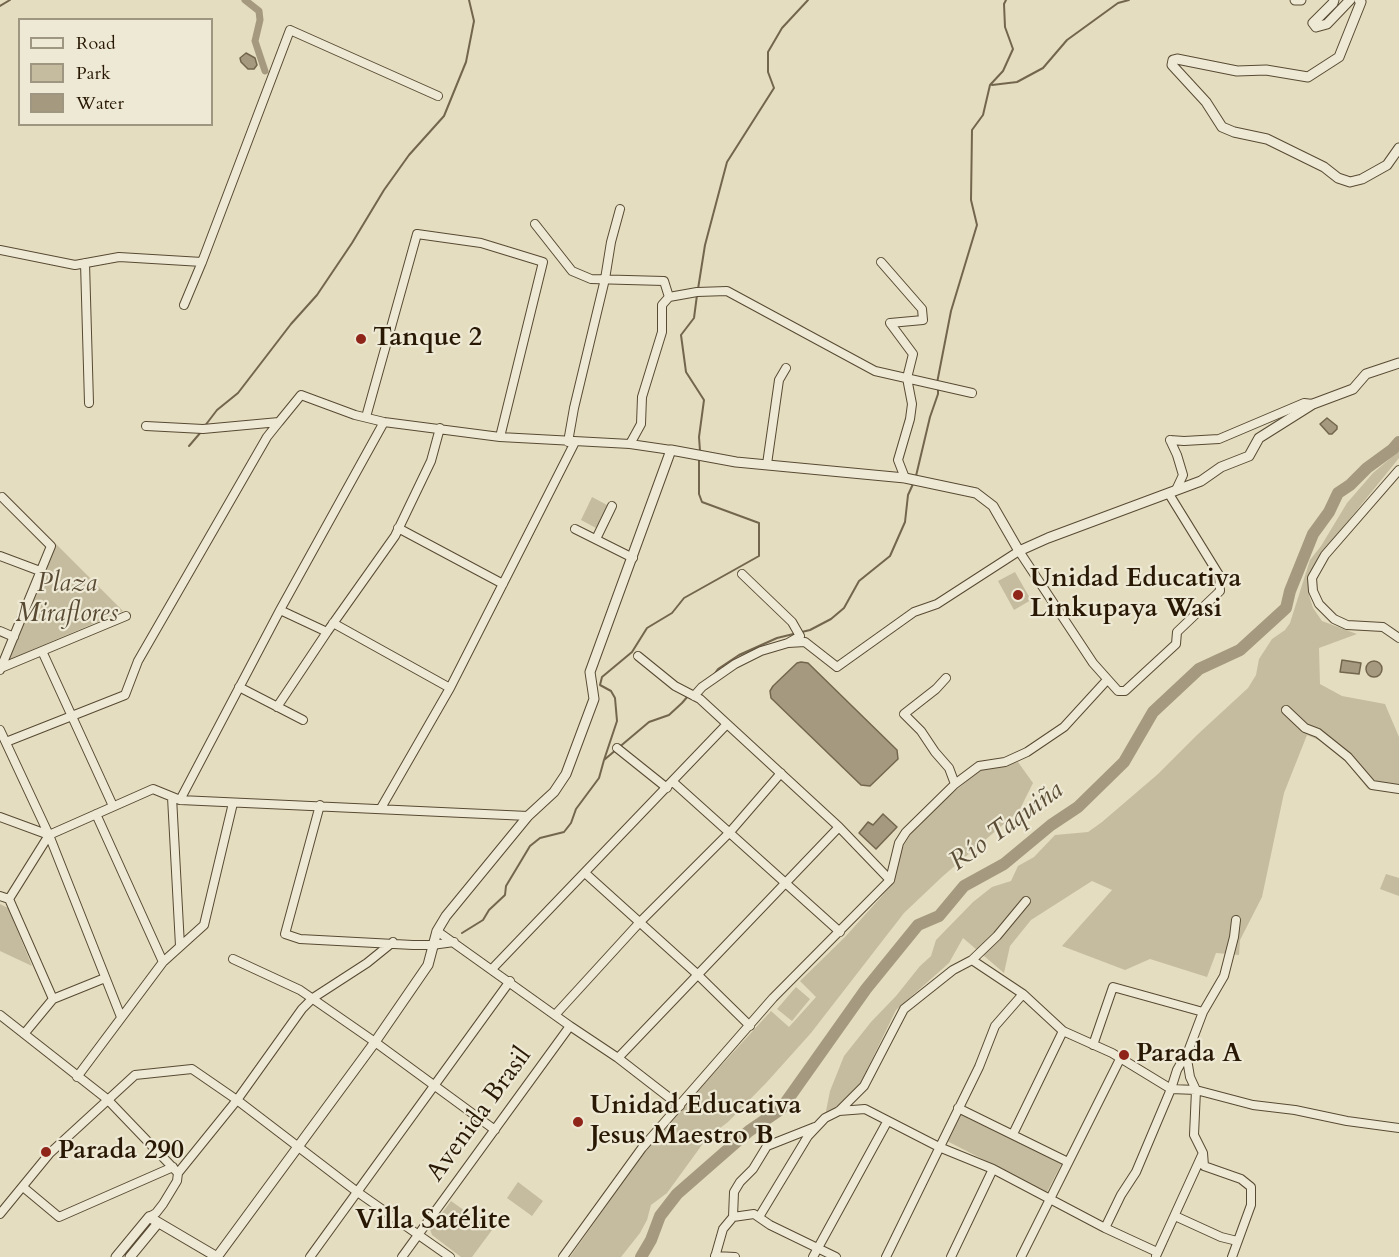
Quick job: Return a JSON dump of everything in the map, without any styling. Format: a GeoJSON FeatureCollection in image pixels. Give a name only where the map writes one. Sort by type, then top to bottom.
{"type":"FeatureCollection","features":[{"type":"Feature","properties":{"kind":"street"},"geometry":{"type":"LineString","coordinates":[[1295,0],[1301,0]]}},
{"type":"Feature","properties":{"kind":"street"},"geometry":{"type":"LineString","coordinates":[[1334,0],[1334,3],[1313,23],[1316,27],[1327,24],[1350,0]]}},
{"type":"Feature","properties":{"kind":"street"},"geometry":{"type":"LineString","coordinates":[[1359,0],[1361,2],[1339,57],[1308,77],[1266,70],[1237,71],[1177,58],[1173,60],[1172,65],[1206,102],[1222,127],[1234,132],[1267,138],[1324,167],[1338,178],[1350,182],[1362,179],[1387,165],[1399,148]]}},
{"type":"Feature","properties":{"kind":"street"},"geometry":{"type":"LineString","coordinates":[[184,304],[290,30],[438,96]]}},
{"type":"Feature","properties":{"kind":"street"},"geometry":{"type":"LineString","coordinates":[[381,808],[450,688],[571,442],[574,408],[620,209]]}},
{"type":"Feature","properties":{"kind":"street"},"geometry":{"type":"LineString","coordinates":[[535,224],[572,271],[591,279],[664,281],[669,297]]}},
{"type":"Feature","properties":{"kind":"street"},"geometry":{"type":"LineString","coordinates":[[366,417],[417,234],[481,243],[543,262],[500,437]]}},
{"type":"Feature","properties":{"kind":"street"},"geometry":{"type":"LineString","coordinates":[[0,250],[75,265],[119,257],[202,262]]}},
{"type":"Feature","properties":{"kind":"street"},"geometry":{"type":"LineString","coordinates":[[880,262],[922,309],[923,320],[890,323],[913,354],[907,378],[912,404],[910,419],[898,460],[905,478]]}},
{"type":"Feature","properties":{"kind":"street"},"geometry":{"type":"LineString","coordinates":[[85,263],[89,403]]}},
{"type":"Feature","properties":{"kind":"street"},"geometry":{"type":"LineString","coordinates":[[630,444],[641,424],[642,397],[662,332],[662,305],[669,297],[697,291],[727,291],[875,371],[972,393]]}},
{"type":"Feature","properties":{"kind":"street"},"geometry":{"type":"LineString","coordinates":[[694,696],[702,687],[735,664],[761,651],[788,643],[805,642],[837,667],[914,612],[937,604],[1019,551],[1201,481],[1221,467],[1249,456],[1259,438],[1313,404],[1353,388],[1366,374],[1399,363]]}},
{"type":"Feature","properties":{"kind":"street"},"geometry":{"type":"LineString","coordinates":[[767,464],[779,380],[786,368]]}},
{"type":"Feature","properties":{"kind":"street"},"geometry":{"type":"LineString","coordinates":[[6,742],[125,694],[144,651],[267,437],[301,395],[384,422],[500,437],[630,444],[736,462],[905,478],[976,493],[993,506],[1019,551],[1083,648],[1118,691],[1125,691],[1176,644],[1177,632],[1220,591],[1219,575],[1173,492]]}},
{"type":"Feature","properties":{"kind":"street"},"geometry":{"type":"LineString","coordinates":[[1173,492],[1183,475],[1170,440],[1219,439],[1304,403],[1313,404]]}},
{"type":"Feature","properties":{"kind":"street"},"geometry":{"type":"LineString","coordinates":[[146,426],[203,429],[279,422]]}},
{"type":"Feature","properties":{"kind":"street"},"geometry":{"type":"LineString","coordinates":[[180,946],[176,799],[384,422]]}},
{"type":"Feature","properties":{"kind":"street"},"geometry":{"type":"LineString","coordinates":[[277,707],[395,536],[431,461],[440,428]]}},
{"type":"Feature","properties":{"kind":"street"},"geometry":{"type":"LineString","coordinates":[[149,1217],[217,1257],[375,1042],[428,965],[437,931],[477,877],[528,816],[554,792],[566,774],[594,699],[590,672],[671,450]]}},
{"type":"Feature","properties":{"kind":"street"},"geometry":{"type":"LineString","coordinates":[[1399,470],[1324,555],[1312,578],[1312,591],[1319,604],[1334,619],[1347,625],[1383,627],[1399,638]]}},
{"type":"Feature","properties":{"kind":"street"},"geometry":{"type":"LineString","coordinates":[[0,669],[51,546],[2,497]]}},
{"type":"Feature","properties":{"kind":"street"},"geometry":{"type":"LineString","coordinates":[[596,539],[612,506]]}},
{"type":"Feature","properties":{"kind":"street"},"geometry":{"type":"LineString","coordinates":[[398,528],[502,584]]}},
{"type":"Feature","properties":{"kind":"street"},"geometry":{"type":"LineString","coordinates":[[575,529],[633,558]]}},
{"type":"Feature","properties":{"kind":"street"},"geometry":{"type":"LineString","coordinates":[[0,556],[40,571]]}},
{"type":"Feature","properties":{"kind":"street"},"geometry":{"type":"LineString","coordinates":[[742,574],[797,629],[800,636],[788,643]]}},
{"type":"Feature","properties":{"kind":"street"},"geometry":{"type":"LineString","coordinates":[[280,610],[327,632]]}},
{"type":"Feature","properties":{"kind":"street"},"geometry":{"type":"LineString","coordinates":[[0,669],[126,616]]}},
{"type":"Feature","properties":{"kind":"street"},"geometry":{"type":"LineString","coordinates":[[333,623],[450,688]]}},
{"type":"Feature","properties":{"kind":"street"},"geometry":{"type":"LineString","coordinates":[[0,631],[14,637]]}},
{"type":"Feature","properties":{"kind":"street"},"geometry":{"type":"LineString","coordinates":[[42,651],[113,806]]}},
{"type":"Feature","properties":{"kind":"street"},"geometry":{"type":"LineString","coordinates":[[638,656],[675,686],[700,699],[839,826],[891,880]]}},
{"type":"Feature","properties":{"kind":"street"},"geometry":{"type":"LineString","coordinates":[[946,678],[936,689],[904,714],[921,731],[934,752],[949,768],[955,784]]}},
{"type":"Feature","properties":{"kind":"street"},"geometry":{"type":"LineString","coordinates":[[563,1257],[642,1148],[773,998],[891,880],[899,843],[906,832],[955,784],[979,766],[1005,762],[1027,752],[1064,727],[1107,680]]}},
{"type":"Feature","properties":{"kind":"street"},"geometry":{"type":"LineString","coordinates":[[239,687],[303,720]]}},
{"type":"Feature","properties":{"kind":"street"},"geometry":{"type":"LineString","coordinates":[[1286,710],[1305,728],[1318,733],[1348,757],[1372,785],[1399,789]]}},
{"type":"Feature","properties":{"kind":"street"},"geometry":{"type":"LineString","coordinates":[[492,969],[728,724]]}},
{"type":"Feature","properties":{"kind":"street"},"geometry":{"type":"LineString","coordinates":[[0,730],[49,835],[121,1017]]}},
{"type":"Feature","properties":{"kind":"street"},"geometry":{"type":"LineString","coordinates":[[616,748],[670,785],[730,832],[840,932]]}},
{"type":"Feature","properties":{"kind":"street"},"geometry":{"type":"LineString","coordinates":[[555,1015],[640,922],[730,832],[781,773]]}},
{"type":"Feature","properties":{"kind":"street"},"geometry":{"type":"LineString","coordinates":[[9,899],[49,835],[153,789],[176,799],[528,816]]}},
{"type":"Feature","properties":{"kind":"street"},"geometry":{"type":"LineString","coordinates":[[77,1077],[163,962],[204,925],[233,803]]}},
{"type":"Feature","properties":{"kind":"street"},"geometry":{"type":"LineString","coordinates":[[320,805],[285,934],[300,939],[432,945],[454,942]]}},
{"type":"Feature","properties":{"kind":"street"},"geometry":{"type":"LineString","coordinates":[[96,814],[163,962]]}},
{"type":"Feature","properties":{"kind":"street"},"geometry":{"type":"LineString","coordinates":[[0,817],[49,835]]}},
{"type":"Feature","properties":{"kind":"street"},"geometry":{"type":"LineString","coordinates":[[618,1058],[784,881],[839,826]]}},
{"type":"Feature","properties":{"kind":"street"},"geometry":{"type":"LineString","coordinates":[[585,873],[697,974],[750,1026]]}},
{"type":"Feature","properties":{"kind":"street"},"geometry":{"type":"LineString","coordinates":[[0,896],[9,899],[52,999]]}},
{"type":"Feature","properties":{"kind":"street"},"geometry":{"type":"LineString","coordinates":[[759,1217],[808,1136],[825,1118],[839,1111],[864,1086],[904,1009],[953,970],[972,960],[997,936],[1026,901]]}},
{"type":"Feature","properties":{"kind":"street"},"geometry":{"type":"LineString","coordinates":[[1232,1257],[1251,1205],[1251,1187],[1241,1179],[1204,1166],[1203,1153],[1194,1135],[1196,1090],[1190,1077],[1187,1059],[1203,1012],[1224,976],[1236,920]]}},
{"type":"Feature","properties":{"kind":"street"},"geometry":{"type":"LineString","coordinates":[[437,931],[618,1058],[680,1106]]}},
{"type":"Feature","properties":{"kind":"street"},"geometry":{"type":"LineString","coordinates":[[23,1187],[59,1217],[176,1170],[237,1100],[302,1009],[393,942]]}},
{"type":"Feature","properties":{"kind":"street"},"geometry":{"type":"LineString","coordinates":[[233,959],[300,990],[495,1130]]}},
{"type":"Feature","properties":{"kind":"street"},"geometry":{"type":"LineString","coordinates":[[972,960],[1023,994],[1063,1031],[1120,1059],[1171,1089],[1196,1090],[1253,1105],[1399,1128]]}},
{"type":"Feature","properties":{"kind":"street"},"geometry":{"type":"LineString","coordinates":[[24,1034],[52,999],[105,978]]}},
{"type":"Feature","properties":{"kind":"street"},"geometry":{"type":"LineString","coordinates":[[310,1257],[510,981]]}},
{"type":"Feature","properties":{"kind":"street"},"geometry":{"type":"LineString","coordinates":[[1093,1045],[1113,987],[1203,1012]]}},
{"type":"Feature","properties":{"kind":"street"},"geometry":{"type":"LineString","coordinates":[[886,1257],[979,1067],[995,1026],[1023,994]]}},
{"type":"Feature","properties":{"kind":"street"},"geometry":{"type":"LineString","coordinates":[[0,1015],[107,1099],[176,1170],[177,1181],[163,1204],[156,1213],[149,1217],[116,1257]]}},
{"type":"Feature","properties":{"kind":"street","name":"Avenida Brasil"},"geometry":{"type":"LineString","coordinates":[[402,1257],[570,1026]]}},
{"type":"Feature","properties":{"kind":"street"},"geometry":{"type":"LineString","coordinates":[[1014,1134],[1063,1031]]}},
{"type":"Feature","properties":{"kind":"street"},"geometry":{"type":"LineString","coordinates":[[1105,1228],[1121,1195],[1136,1172],[1177,1070],[1190,1049]]}},
{"type":"Feature","properties":{"kind":"street"},"geometry":{"type":"LineString","coordinates":[[1021,1257],[1120,1059]]}},
{"type":"Feature","properties":{"kind":"street"},"geometry":{"type":"LineString","coordinates":[[0,1214],[50,1153],[135,1075],[192,1069],[298,1145],[356,1191],[450,1257]]}},
{"type":"Feature","properties":{"kind":"street"},"geometry":{"type":"LineString","coordinates":[[958,1108],[1068,1162]]}},
{"type":"Feature","properties":{"kind":"street"},"geometry":{"type":"LineString","coordinates":[[839,1111],[865,1109],[939,1147],[993,1169],[1156,1255],[1203,1153]]}},
{"type":"Feature","properties":{"kind":"street"},"geometry":{"type":"LineString","coordinates":[[813,1257],[887,1122]]}},
{"type":"Feature","properties":{"kind":"street"},"geometry":{"type":"LineString","coordinates":[[733,1217],[734,1192],[753,1169],[767,1146],[818,1126]]}},
{"type":"Feature","properties":{"kind":"street"},"geometry":{"type":"LineString","coordinates":[[951,1257],[993,1169]]}},
{"type":"Feature","properties":{"kind":"street"},"geometry":{"type":"LineString","coordinates":[[735,1257],[715,1257],[723,1228],[733,1217],[754,1214],[770,1225],[836,1257]]}},
{"type":"Feature","properties":{"kind":"street"},"geometry":{"type":"LineString","coordinates":[[1175,1216],[1221,1236],[1237,1240]]}},
{"type":"Feature","properties":{"kind":"street"},"geometry":{"type":"LineString","coordinates":[[130,1257],[158,1223]]}},
{"type":"Feature","properties":{"kind":"green space"},"geometry":{"type":"Polygon","coordinates":[[[1399,451],[1399,458],[1327,547],[1310,573],[1309,595],[1313,608],[1322,621],[1357,634],[1319,648],[1320,684],[1342,696],[1385,704],[1399,737],[1399,787],[1368,789],[1348,764],[1326,743],[1307,735],[1284,793],[1262,897],[1240,940],[1239,955],[1216,953],[1207,977],[1150,959],[1125,970],[1062,946],[1112,890],[1092,881],[1031,920],[1010,946],[1004,973],[963,938],[949,963],[896,1010],[859,1086],[836,1110],[825,1116],[830,1091],[844,1056],[871,1022],[931,956],[936,940],[973,902],[992,887],[1011,881],[1018,866],[1034,857],[1055,835],[1088,832],[1102,822],[1158,774],[1248,688],[1256,675],[1259,659],[1272,639],[1285,630],[1290,623],[1310,560],[1347,503],[1373,473],[1399,451]]]}},
{"type":"Feature","properties":{"kind":"green space"},"geometry":{"type":"Polygon","coordinates":[[[592,497],[607,505],[596,528],[581,520],[592,497]]]}},
{"type":"Feature","properties":{"kind":"green space","name":"Plaza Miraflores"},"geometry":{"type":"Polygon","coordinates":[[[56,544],[123,611],[8,660],[56,544]]]}},
{"type":"Feature","properties":{"kind":"green space"},"geometry":{"type":"Polygon","coordinates":[[[1015,572],[1031,600],[1014,610],[998,581],[1015,572]]]}},
{"type":"Feature","properties":{"kind":"green space"},"geometry":{"type":"Polygon","coordinates":[[[1018,762],[1033,783],[1019,811],[943,876],[904,913],[811,1033],[728,1122],[707,1138],[667,1193],[651,1205],[640,1233],[621,1257],[570,1257],[652,1141],[771,1011],[789,1027],[816,997],[800,981],[845,937],[891,886],[900,852],[913,830],[982,769],[1018,762]]]}},
{"type":"Feature","properties":{"kind":"green space"},"geometry":{"type":"Polygon","coordinates":[[[1386,874],[1399,878],[1399,896],[1380,889],[1386,874]]]}},
{"type":"Feature","properties":{"kind":"green space"},"geometry":{"type":"Polygon","coordinates":[[[0,904],[8,908],[32,966],[0,951],[0,904]]]}},
{"type":"Feature","properties":{"kind":"green space"},"geometry":{"type":"Polygon","coordinates":[[[796,987],[810,999],[792,1021],[777,1009],[796,987]]]}},
{"type":"Feature","properties":{"kind":"green space"},"geometry":{"type":"Polygon","coordinates":[[[961,1112],[1062,1163],[1047,1192],[947,1141],[961,1112]]]}},
{"type":"Feature","properties":{"kind":"green space"},"geometry":{"type":"Polygon","coordinates":[[[518,1182],[543,1201],[532,1216],[507,1198],[518,1182]]]}},
{"type":"Feature","properties":{"kind":"green space"},"geometry":{"type":"Polygon","coordinates":[[[451,1201],[492,1230],[472,1257],[461,1257],[432,1235],[430,1229],[451,1201]]]}},
{"type":"Feature","properties":{"kind":"water"},"geometry":{"type":"Polygon","coordinates":[[[246,53],[255,58],[257,65],[254,69],[248,69],[241,62],[240,58],[246,53]]]}},
{"type":"Feature","properties":{"kind":"water"},"geometry":{"type":"Polygon","coordinates":[[[1327,418],[1337,426],[1332,434],[1329,434],[1320,424],[1327,418]]]}},
{"type":"Feature","properties":{"kind":"water"},"geometry":{"type":"Polygon","coordinates":[[[1342,660],[1361,663],[1359,674],[1340,672],[1342,660]]]}},
{"type":"Feature","properties":{"kind":"water"},"geometry":{"type":"Polygon","coordinates":[[[1371,661],[1377,661],[1382,669],[1380,675],[1371,677],[1366,672],[1366,666],[1371,661]]]}},
{"type":"Feature","properties":{"kind":"water"},"geometry":{"type":"Polygon","coordinates":[[[797,663],[808,663],[897,750],[898,759],[870,786],[861,785],[771,698],[770,691],[773,686],[797,663]]]}},
{"type":"Feature","properties":{"kind":"water"},"geometry":{"type":"Polygon","coordinates":[[[883,814],[897,827],[876,849],[859,833],[868,822],[873,825],[883,814]]]}},
{"type":"Feature","properties":{"kind":"waterway"},"geometry":{"type":"LineString","coordinates":[[0,6],[10,0]]}},
{"type":"Feature","properties":{"kind":"waterway"},"geometry":{"type":"LineString","coordinates":[[245,0],[259,11],[260,20],[255,41],[265,71]]}},
{"type":"Feature","properties":{"kind":"waterway"},"geometry":{"type":"LineString","coordinates":[[204,427],[217,410],[238,393],[291,324],[317,295],[384,190],[409,155],[444,116],[466,62],[474,21],[469,0]]}},
{"type":"Feature","properties":{"kind":"waterway"},"geometry":{"type":"LineString","coordinates":[[698,289],[705,245],[727,162],[774,88],[768,72],[768,52],[782,28],[808,0]]}},
{"type":"Feature","properties":{"kind":"waterway"},"geometry":{"type":"LineString","coordinates":[[937,383],[951,311],[977,225],[971,200],[972,130],[983,115],[990,85],[1003,71],[1013,49],[1005,27],[1004,4],[1006,0]]}},
{"type":"Feature","properties":{"kind":"waterway"},"geometry":{"type":"LineString","coordinates":[[992,85],[1017,82],[1043,68],[1067,40],[1118,3],[1129,0]]}},
{"type":"Feature","properties":{"kind":"waterway"},"geometry":{"type":"LineString","coordinates":[[697,295],[694,318],[681,335],[686,372],[704,400],[699,437],[700,451]]}},
{"type":"Feature","properties":{"kind":"waterway"},"geometry":{"type":"LineString","coordinates":[[916,476],[938,389]]}},
{"type":"Feature","properties":{"kind":"waterway"},"geometry":{"type":"LineString","coordinates":[[189,446],[201,432]]}},
{"type":"Feature","properties":{"kind":"waterway","name":"Río Taquiña"},"geometry":{"type":"LineString","coordinates":[[641,1257],[651,1240],[660,1216],[677,1194],[749,1131],[781,1109],[866,989],[918,925],[939,916],[964,886],[1004,864],[1051,825],[1078,807],[1124,762],[1153,712],[1199,669],[1240,650],[1286,608],[1290,591],[1313,534],[1329,512],[1338,493],[1399,442]]}},
{"type":"Feature","properties":{"kind":"waterway"},"geometry":{"type":"LineString","coordinates":[[604,760],[617,721],[615,698],[611,691],[600,685],[602,677],[632,652],[647,628],[672,613],[684,598],[759,556],[759,523],[702,502],[699,494],[699,460]]}},
{"type":"Feature","properties":{"kind":"waterway"},"geometry":{"type":"LineString","coordinates":[[713,676],[718,669],[739,655],[777,638],[810,630],[831,619],[844,608],[859,581],[890,556],[905,522],[908,495],[913,484]]}},
{"type":"Feature","properties":{"kind":"waterway"},"geometry":{"type":"LineString","coordinates":[[462,933],[483,920],[489,910],[505,895],[506,886],[530,846],[540,838],[564,832],[571,823],[576,809],[599,778],[604,760],[649,722],[669,715],[688,696]]}},
{"type":"Feature","properties":{"kind":"place","name":"Tanque 2"},"geometry":{"type":"Point","coordinates":[361,339]}},
{"type":"Feature","properties":{"kind":"place","name":"Unidad Educativa Linkupaya Wasi"},"geometry":{"type":"Point","coordinates":[1018,595]}},
{"type":"Feature","properties":{"kind":"place","name":"Parada A"},"geometry":{"type":"Point","coordinates":[1124,1055]}},
{"type":"Feature","properties":{"kind":"place","name":"Unidad Educativa Jesus Maestro B"},"geometry":{"type":"Point","coordinates":[578,1122]}},
{"type":"Feature","properties":{"kind":"place","name":"Parada 290"},"geometry":{"type":"Point","coordinates":[46,1152]}},
{"type":"Feature","properties":{"kind":"district","name":"Villa Satélite"},"geometry":{"type":"Point","coordinates":[433,1222]}}]}
